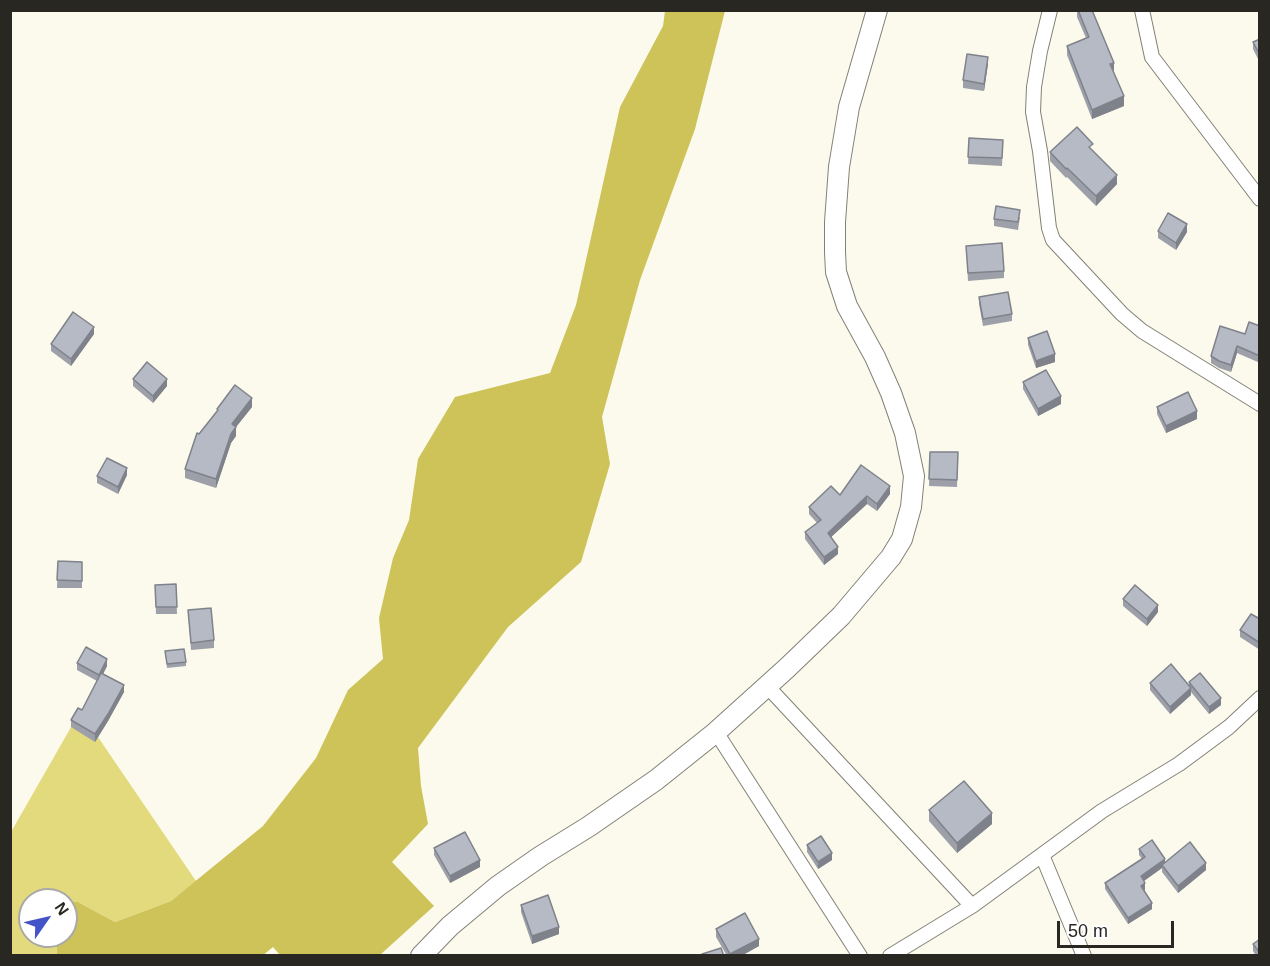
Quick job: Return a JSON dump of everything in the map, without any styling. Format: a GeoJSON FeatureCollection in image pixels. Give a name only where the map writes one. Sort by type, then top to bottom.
{"type":"FeatureCollection","features":[{"type":"Feature","properties":{"kind":"street"},"geometry":{"type":"LineString","coordinates":[[421,956],[450,926],[498,886],[656,780],[716,732],[841,616],[891,557],[902,539],[911,507],[914,476],[905,434],[891,393],[875,357],[847,306],[836,272],[835,222],[839,167],[849,107],[877,10]]}},
{"type":"Feature","properties":{"kind":"street"},"geometry":{"type":"LineString","coordinates":[[1050,10],[1034,87],[1033,112],[1040,151],[1047,219],[1053,240],[1122,314],[1142,332],[1260,404]]}},
{"type":"Feature","properties":{"kind":"street"},"geometry":{"type":"LineString","coordinates":[[1142,10],[1152,57],[1260,199]]}},
{"type":"Feature","properties":{"kind":"street"},"geometry":{"type":"LineString","coordinates":[[767,686],[972,906]]}},
{"type":"Feature","properties":{"kind":"street"},"geometry":{"type":"LineString","coordinates":[[890,956],[972,906],[1102,811],[1179,764],[1229,727],[1260,698]]}},
{"type":"Feature","properties":{"kind":"street"},"geometry":{"type":"LineString","coordinates":[[716,732],[860,956]]}},
{"type":"Feature","properties":{"kind":"street"},"geometry":{"type":"LineString","coordinates":[[1042,855],[1084,956]]}},
{"type":"Feature","properties":{"kind":"shaded area"},"geometry":{"type":"Polygon","coordinates":[[[665,11],[725,11],[695,129],[640,280],[602,417],[610,464],[581,562],[508,627],[418,748],[421,786],[428,824],[392,862],[434,906],[380,955],[280,955],[273,947],[262,956],[57,955],[57,948],[78,948],[78,902],[115,922],[171,901],[263,826],[316,758],[348,690],[383,659],[379,618],[393,558],[409,520],[418,459],[455,397],[550,373],[576,305],[620,107],[663,26],[665,11]]]}},
{"type":"Feature","properties":{"kind":"shaded area"},"geometry":{"type":"Polygon","coordinates":[[[78,715],[85,718],[196,881],[171,901],[115,922],[78,902],[78,888],[18,888],[18,948],[57,948],[57,955],[11,956],[11,832],[78,715]]]}},
{"type":"Feature","properties":{"kind":"building"},"geometry":{"type":"Polygon","coordinates":[[[1078,10],[1092,10],[1114,63],[1110,64],[1124,96],[1092,110],[1067,46],[1089,37],[1078,10]]]}},
{"type":"Feature","properties":{"kind":"building"},"geometry":{"type":"Polygon","coordinates":[[[1260,39],[1260,55],[1253,42],[1260,39]]]}},
{"type":"Feature","properties":{"kind":"building"},"geometry":{"type":"Polygon","coordinates":[[[967,54],[988,57],[984,84],[963,80],[967,54]]]}},
{"type":"Feature","properties":{"kind":"building"},"geometry":{"type":"Polygon","coordinates":[[[1077,127],[1093,144],[1089,147],[1117,175],[1096,196],[1050,152],[1077,127]]]}},
{"type":"Feature","properties":{"kind":"building"},"geometry":{"type":"Polygon","coordinates":[[[969,138],[1003,140],[1002,158],[968,157],[969,138]]]}},
{"type":"Feature","properties":{"kind":"building"},"geometry":{"type":"Polygon","coordinates":[[[996,206],[1020,210],[1018,222],[994,219],[996,206]]]}},
{"type":"Feature","properties":{"kind":"building"},"geometry":{"type":"Polygon","coordinates":[[[1168,213],[1187,224],[1176,243],[1158,231],[1168,213]]]}},
{"type":"Feature","properties":{"kind":"building"},"geometry":{"type":"Polygon","coordinates":[[[1002,243],[1004,271],[968,273],[966,246],[1002,243]]]}},
{"type":"Feature","properties":{"kind":"building"},"geometry":{"type":"Polygon","coordinates":[[[1008,292],[1012,314],[983,319],[979,297],[1008,292]]]}},
{"type":"Feature","properties":{"kind":"building"},"geometry":{"type":"Polygon","coordinates":[[[73,312],[94,327],[71,359],[51,344],[73,312]]]}},
{"type":"Feature","properties":{"kind":"building"},"geometry":{"type":"Polygon","coordinates":[[[1249,322],[1260,326],[1260,356],[1237,346],[1231,365],[1211,356],[1220,326],[1245,334],[1249,322]]]}},
{"type":"Feature","properties":{"kind":"building"},"geometry":{"type":"Polygon","coordinates":[[[1047,331],[1055,354],[1036,361],[1028,338],[1047,331]]]}},
{"type":"Feature","properties":{"kind":"building"},"geometry":{"type":"Polygon","coordinates":[[[147,362],[167,379],[153,396],[133,379],[147,362]]]}},
{"type":"Feature","properties":{"kind":"building"},"geometry":{"type":"Polygon","coordinates":[[[1046,370],[1061,396],[1038,409],[1023,382],[1046,370]]]}},
{"type":"Feature","properties":{"kind":"building"},"geometry":{"type":"Polygon","coordinates":[[[235,385],[252,398],[232,424],[236,427],[231,434],[216,479],[185,469],[197,433],[199,434],[218,410],[235,385]]]}},
{"type":"Feature","properties":{"kind":"building"},"geometry":{"type":"Polygon","coordinates":[[[1188,392],[1197,411],[1166,426],[1157,407],[1188,392]]]}},
{"type":"Feature","properties":{"kind":"building"},"geometry":{"type":"Polygon","coordinates":[[[930,452],[958,452],[957,480],[929,479],[930,452]]]}},
{"type":"Feature","properties":{"kind":"building"},"geometry":{"type":"Polygon","coordinates":[[[107,458],[127,468],[118,487],[97,476],[107,458]]]}},
{"type":"Feature","properties":{"kind":"building"},"geometry":{"type":"Polygon","coordinates":[[[861,465],[890,486],[877,504],[867,496],[828,533],[838,547],[824,557],[805,532],[821,520],[809,507],[831,486],[840,495],[861,465]]]}},
{"type":"Feature","properties":{"kind":"building"},"geometry":{"type":"Polygon","coordinates":[[[58,561],[82,562],[82,581],[57,580],[58,561]]]}},
{"type":"Feature","properties":{"kind":"building"},"geometry":{"type":"Polygon","coordinates":[[[176,584],[177,607],[156,607],[155,585],[176,584]]]}},
{"type":"Feature","properties":{"kind":"building"},"geometry":{"type":"Polygon","coordinates":[[[1135,585],[1158,605],[1147,619],[1123,599],[1135,585]]]}},
{"type":"Feature","properties":{"kind":"building"},"geometry":{"type":"Polygon","coordinates":[[[211,608],[214,640],[191,643],[188,610],[211,608]]]}},
{"type":"Feature","properties":{"kind":"building"},"geometry":{"type":"Polygon","coordinates":[[[1251,614],[1260,619],[1260,643],[1240,630],[1251,614]]]}},
{"type":"Feature","properties":{"kind":"building"},"geometry":{"type":"Polygon","coordinates":[[[86,647],[107,659],[99,675],[77,663],[86,647]]]}},
{"type":"Feature","properties":{"kind":"building"},"geometry":{"type":"Polygon","coordinates":[[[184,649],[186,662],[167,664],[165,651],[184,649]]]}},
{"type":"Feature","properties":{"kind":"building"},"geometry":{"type":"Polygon","coordinates":[[[1171,664],[1191,688],[1170,707],[1150,683],[1171,664]]]}},
{"type":"Feature","properties":{"kind":"building"},"geometry":{"type":"Polygon","coordinates":[[[101,673],[124,685],[95,734],[71,720],[78,708],[82,710],[101,673]]]}},
{"type":"Feature","properties":{"kind":"building"},"geometry":{"type":"Polygon","coordinates":[[[1200,673],[1221,698],[1209,707],[1189,682],[1200,673]]]}},
{"type":"Feature","properties":{"kind":"building"},"geometry":{"type":"Polygon","coordinates":[[[964,781],[992,813],[957,843],[929,810],[964,781]]]}},
{"type":"Feature","properties":{"kind":"building"},"geometry":{"type":"Polygon","coordinates":[[[465,832],[480,860],[450,876],[434,848],[465,832]]]}},
{"type":"Feature","properties":{"kind":"building"},"geometry":{"type":"Polygon","coordinates":[[[821,836],[832,853],[818,862],[807,845],[821,836]]]}},
{"type":"Feature","properties":{"kind":"building"},"geometry":{"type":"Polygon","coordinates":[[[1152,840],[1165,859],[1141,876],[1145,883],[1141,886],[1152,903],[1128,918],[1105,883],[1145,857],[1139,849],[1152,840]]]}},
{"type":"Feature","properties":{"kind":"building"},"geometry":{"type":"Polygon","coordinates":[[[1190,842],[1206,863],[1178,886],[1162,865],[1190,842]]]}},
{"type":"Feature","properties":{"kind":"building"},"geometry":{"type":"Polygon","coordinates":[[[548,895],[559,927],[532,936],[521,905],[548,895]]]}},
{"type":"Feature","properties":{"kind":"building"},"geometry":{"type":"Polygon","coordinates":[[[745,913],[759,939],[730,954],[716,929],[745,913]]]}},
{"type":"Feature","properties":{"kind":"building"},"geometry":{"type":"Polygon","coordinates":[[[1260,939],[1260,953],[1253,944],[1260,939]]]}},
{"type":"Feature","properties":{"kind":"building"},"geometry":{"type":"Polygon","coordinates":[[[721,948],[724,956],[702,956],[702,954],[721,948]]]}}]}
